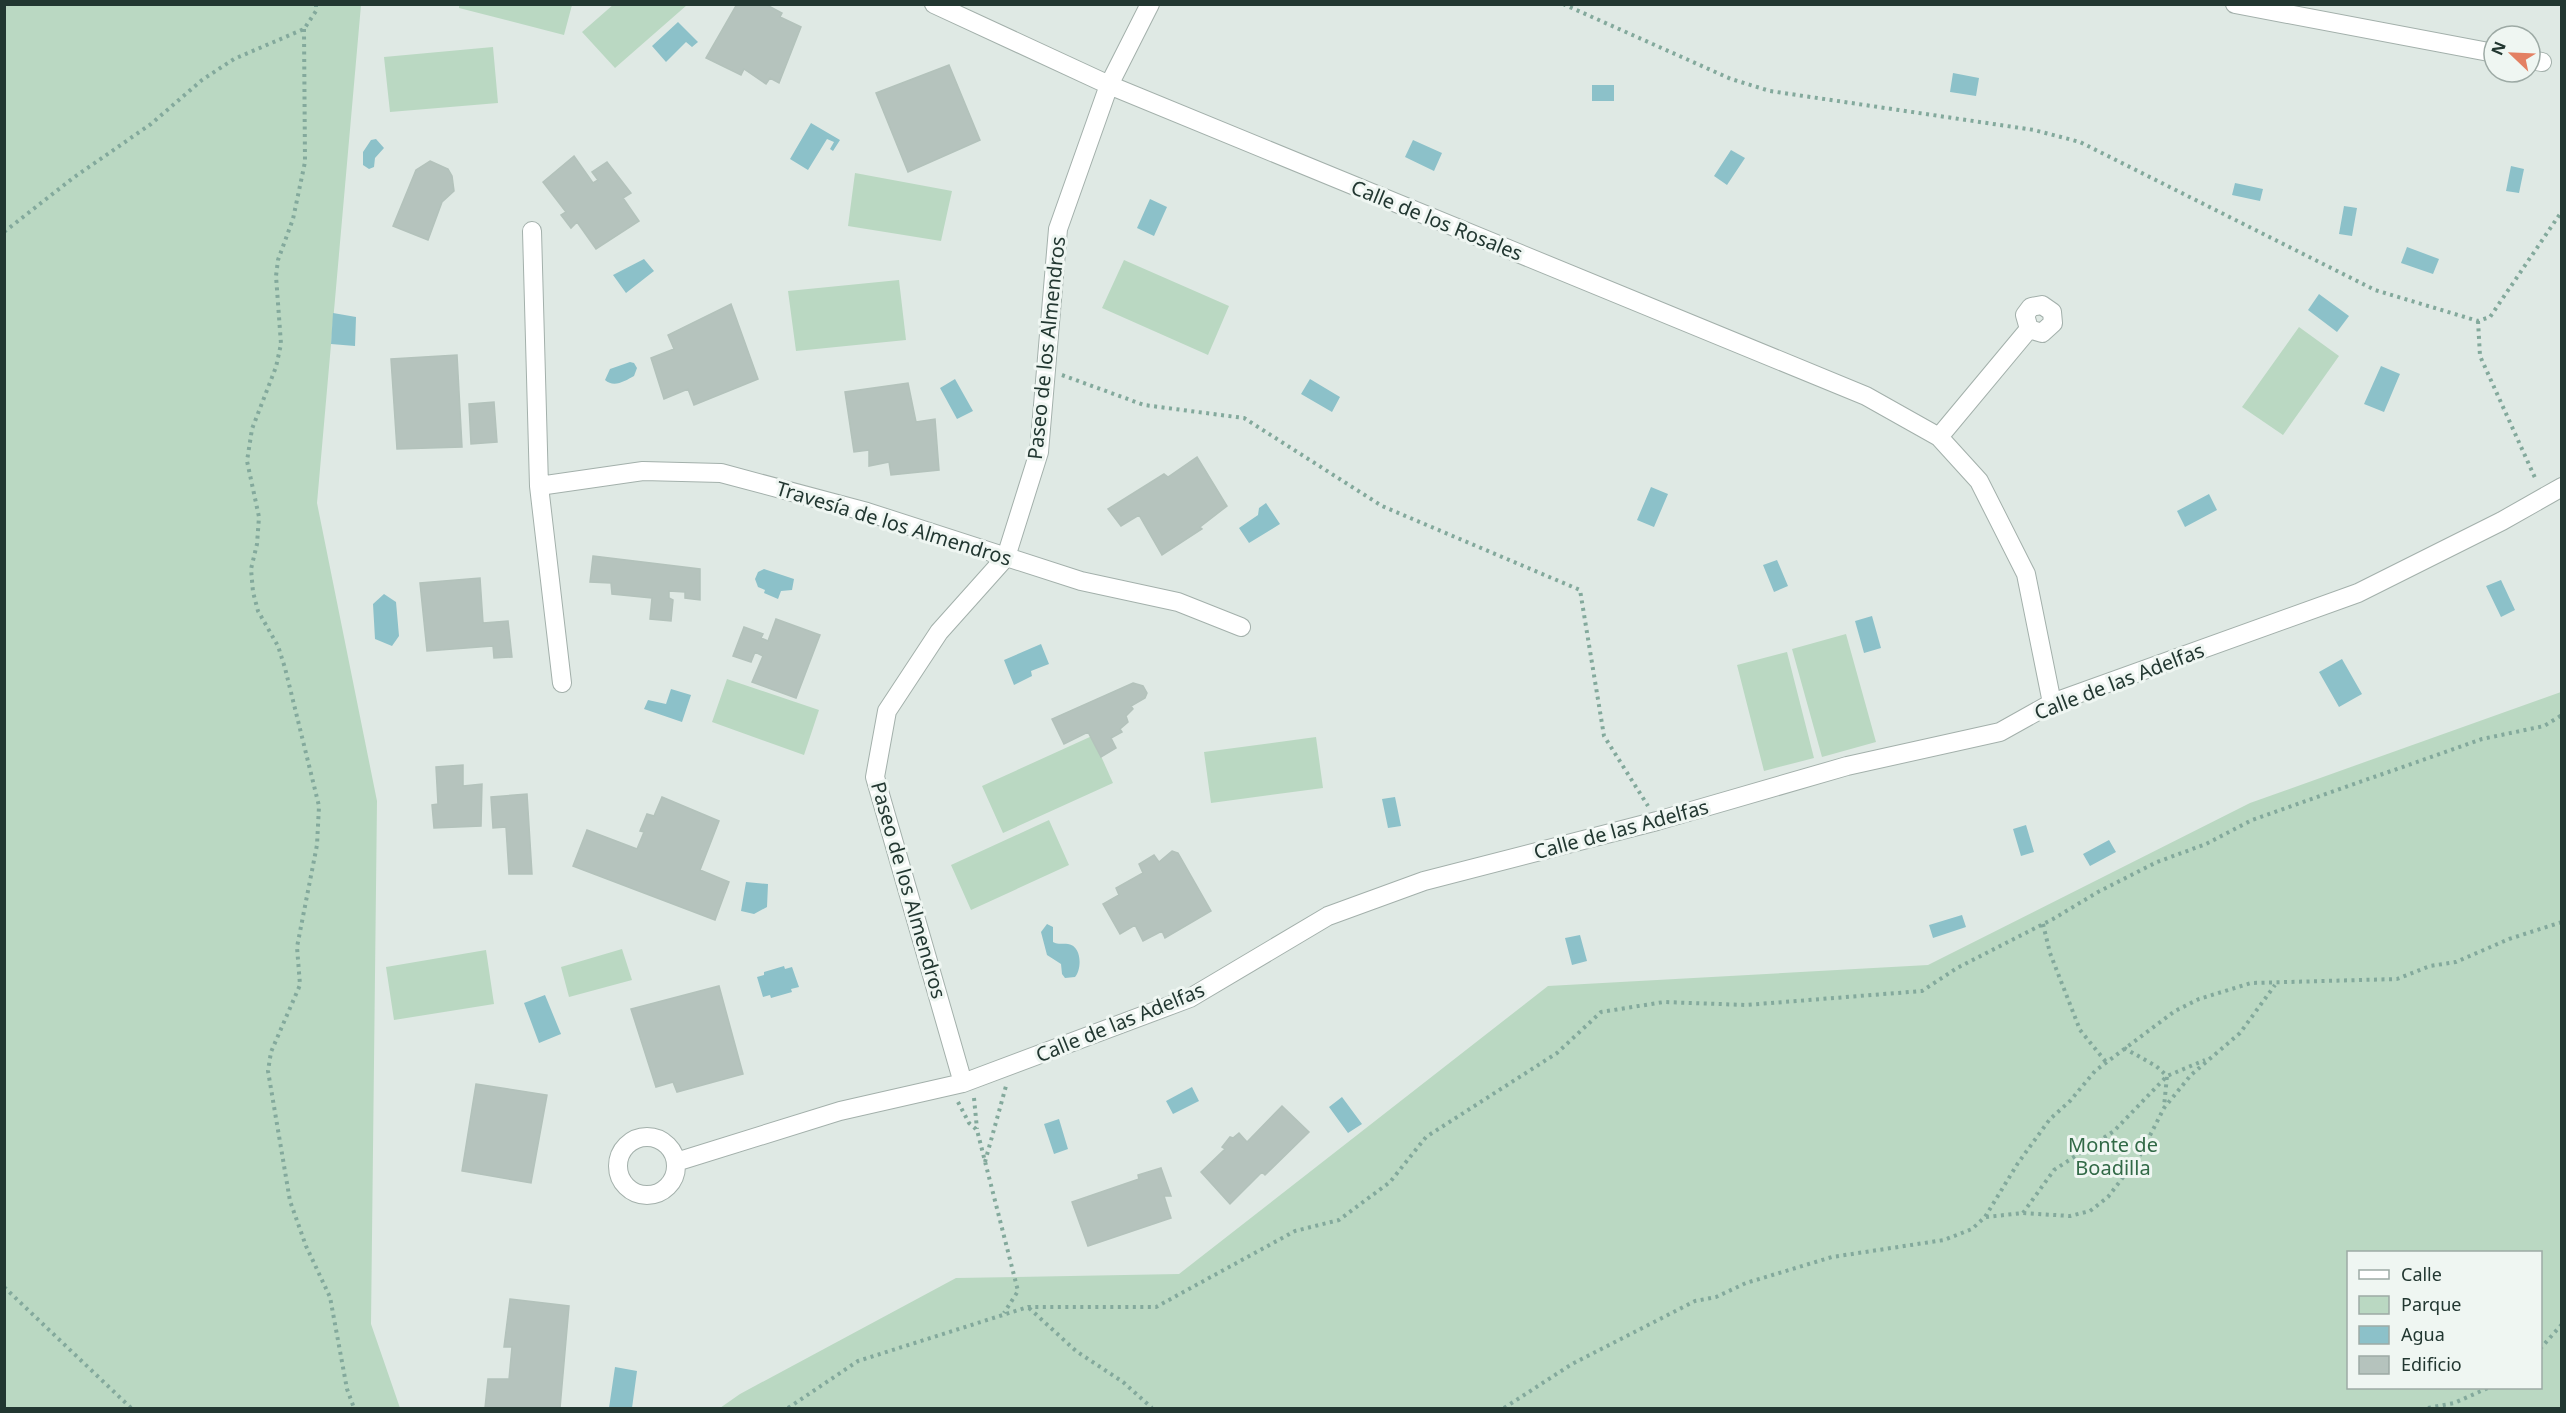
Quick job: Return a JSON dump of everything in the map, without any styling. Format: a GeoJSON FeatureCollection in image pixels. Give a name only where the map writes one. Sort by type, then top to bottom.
{"type":"FeatureCollection","features":[{"type":"Feature","properties":{"kind":"street","name":"Calle de los Rosales"},"geometry":{"type":"LineString","coordinates":[[934,4],[1109,86],[1866,396],[1939,437],[1979,481],[2026,574],[2052,703]]}},
{"type":"Feature","properties":{"kind":"street","name":"Paseo de los Almendros"},"geometry":{"type":"LineString","coordinates":[[961,1083],[875,777],[887,711],[939,632],[1006,557],[1039,452],[1058,229],[1109,86],[1150,4]]}},
{"type":"Feature","properties":{"kind":"street"},"geometry":{"type":"LineString","coordinates":[[2235,4],[2482,51]]}},
{"type":"Feature","properties":{"kind":"street"},"geometry":{"type":"LineString","coordinates":[[532,231],[539,486],[562,683]]}},
{"type":"Feature","properties":{"kind":"street"},"geometry":{"type":"LineString","coordinates":[[1939,437],[2029,329]]}},
{"type":"Feature","properties":{"kind":"street","name":"Travesía de los Almendros"},"geometry":{"type":"LineString","coordinates":[[539,486],[643,471],[721,473],[867,512],[1081,581],[1178,602],[1241,627]]}},
{"type":"Feature","properties":{"kind":"street","name":"Calle de las Adelfas"},"geometry":{"type":"LineString","coordinates":[[676,1162],[840,1111],[961,1083],[1012,1065],[1190,998],[1328,916],[1424,881],[1657,821],[1847,766],[2000,732],[2052,703],[2358,593],[2562,487]]}},
{"type":"Feature","properties":{"kind":"path"},"geometry":{"type":"LineString","coordinates":[[4,232],[73,178],[152,124],[202,80],[234,59],[304,29],[316,11],[316,4]]}},
{"type":"Feature","properties":{"kind":"path"},"geometry":{"type":"LineString","coordinates":[[1563,4],[1731,79],[1770,91],[2034,130],[2080,142],[2375,290],[2478,321],[2490,317],[2562,211]]}},
{"type":"Feature","properties":{"kind":"path"},"geometry":{"type":"LineString","coordinates":[[304,29],[305,162],[293,219],[278,260],[276,276],[281,344],[276,367],[252,429],[247,461],[259,517],[257,544],[251,569],[253,592],[258,611],[278,646],[285,668],[319,806],[317,845],[297,947],[300,985],[274,1043],[268,1071],[290,1201],[306,1246],[330,1297],[347,1389],[354,1408]]}},
{"type":"Feature","properties":{"kind":"path"},"geometry":{"type":"LineString","coordinates":[[2478,321],[2480,356],[2544,497]]}},
{"type":"Feature","properties":{"kind":"path"},"geometry":{"type":"LineString","coordinates":[[1045,369],[1144,405],[1244,418],[1382,506],[1580,590],[1604,736],[1657,821]]}},
{"type":"Feature","properties":{"kind":"path"},"geometry":{"type":"LineString","coordinates":[[788,1408],[858,1361],[1028,1307],[1156,1307],[1295,1232],[1339,1220],[1390,1182],[1426,1137],[1557,1053],[1601,1012],[1664,1002],[1746,1005],[1922,991],[1984,953],[2043,924],[2157,862],[2206,844],[2252,820],[2482,739],[2544,726],[2562,715]]}},
{"type":"Feature","properties":{"kind":"path"},"geometry":{"type":"LineString","coordinates":[[1504,1408],[1572,1364],[1695,1301],[1716,1297],[1746,1283],[1832,1257],[1944,1240],[1972,1229],[1985,1217],[2018,1163],[2050,1119],[2106,1062],[2175,1011],[2199,999],[2251,983],[2397,979],[2430,966],[2456,963],[2509,939],[2562,922]]}},
{"type":"Feature","properties":{"kind":"path"},"geometry":{"type":"LineString","coordinates":[[2043,924],[2050,953],[2080,1030],[2106,1062]]}},
{"type":"Feature","properties":{"kind":"path"},"geometry":{"type":"LineString","coordinates":[[1985,1217],[2023,1213],[2070,1216],[2090,1210],[2108,1197],[2140,1155],[2164,1108],[2210,1058],[2240,1033],[2276,984]]}},
{"type":"Feature","properties":{"kind":"path"},"geometry":{"type":"LineString","coordinates":[[2124,1048],[2156,1066],[2167,1076]]}},
{"type":"Feature","properties":{"kind":"path"},"geometry":{"type":"LineString","coordinates":[[2023,1213],[2054,1170],[2114,1131],[2167,1076],[2210,1058]]}},
{"type":"Feature","properties":{"kind":"path"},"geometry":{"type":"LineString","coordinates":[[985,1162],[1012,1065]]}},
{"type":"Feature","properties":{"kind":"path"},"geometry":{"type":"LineString","coordinates":[[2164,1108],[2167,1076]]}},
{"type":"Feature","properties":{"kind":"path"},"geometry":{"type":"LineString","coordinates":[[961,1083],[977,1130],[1018,1291],[1004,1314]]}},
{"type":"Feature","properties":{"kind":"path"},"geometry":{"type":"LineString","coordinates":[[961,1083],[969,1123],[977,1130]]}},
{"type":"Feature","properties":{"kind":"path"},"geometry":{"type":"LineString","coordinates":[[4,1287],[131,1408]]}},
{"type":"Feature","properties":{"kind":"path"},"geometry":{"type":"LineString","coordinates":[[1028,1307],[1076,1352],[1123,1382],[1152,1408]]}},
{"type":"Feature","properties":{"kind":"path"},"geometry":{"type":"LineString","coordinates":[[2542,1349],[2562,1324]]}},
{"type":"Feature","properties":{"kind":"path"},"geometry":{"type":"LineString","coordinates":[[2428,1408],[2454,1403],[2486,1389]]}},
{"type":"Feature","properties":{"kind":"green space"},"geometry":{"type":"Polygon","coordinates":[[[5,4],[361,5],[317,503],[377,801],[371,1324],[400,1408],[5,1408],[5,4]]]}},
{"type":"Feature","properties":{"kind":"green space"},"geometry":{"type":"Polygon","coordinates":[[[459,4],[572,5],[564,35],[459,8],[459,4]]]}},
{"type":"Feature","properties":{"kind":"green space"},"geometry":{"type":"Polygon","coordinates":[[[614,4],[687,5],[615,68],[582,32],[614,4]]]}},
{"type":"Feature","properties":{"kind":"green space"},"geometry":{"type":"Polygon","coordinates":[[[493,47],[498,103],[390,112],[384,57],[493,47]]]}},
{"type":"Feature","properties":{"kind":"green space"},"geometry":{"type":"Polygon","coordinates":[[[855,173],[952,191],[941,241],[848,226],[855,173]]]}},
{"type":"Feature","properties":{"kind":"green space"},"geometry":{"type":"Polygon","coordinates":[[[1124,260],[1229,306],[1208,355],[1102,308],[1124,260]]]}},
{"type":"Feature","properties":{"kind":"green space"},"geometry":{"type":"Polygon","coordinates":[[[899,280],[906,340],[796,351],[788,291],[899,280]]]}},
{"type":"Feature","properties":{"kind":"green space"},"geometry":{"type":"Polygon","coordinates":[[[2299,327],[2339,356],[2283,435],[2242,407],[2299,327]]]}},
{"type":"Feature","properties":{"kind":"green space"},"geometry":{"type":"Polygon","coordinates":[[[1846,634],[1876,742],[1822,757],[1792,649],[1846,634]]]}},
{"type":"Feature","properties":{"kind":"green space"},"geometry":{"type":"Polygon","coordinates":[[[1787,652],[1814,758],[1764,771],[1737,665],[1787,652]]]}},
{"type":"Feature","properties":{"kind":"green space"},"geometry":{"type":"Polygon","coordinates":[[[727,679],[819,710],[804,755],[712,722],[727,679]]]}},
{"type":"Feature","properties":{"kind":"green space","name":"Monte de Boadilla"},"geometry":{"type":"Polygon","coordinates":[[[2561,692],[2561,1408],[720,1408],[740,1394],[956,1278],[1179,1274],[1548,986],[1928,965],[2250,803],[2561,692]]]}},
{"type":"Feature","properties":{"kind":"green space"},"geometry":{"type":"Polygon","coordinates":[[[1092,736],[1113,783],[1003,833],[982,786],[1092,736]]]}},
{"type":"Feature","properties":{"kind":"green space"},"geometry":{"type":"Polygon","coordinates":[[[1316,737],[1323,788],[1211,803],[1204,752],[1316,737]]]}},
{"type":"Feature","properties":{"kind":"green space"},"geometry":{"type":"Polygon","coordinates":[[[1049,820],[1069,865],[971,910],[951,865],[1049,820]]]}},
{"type":"Feature","properties":{"kind":"green space"},"geometry":{"type":"Polygon","coordinates":[[[622,949],[632,980],[569,997],[561,967],[622,949]]]}},
{"type":"Feature","properties":{"kind":"green space"},"geometry":{"type":"Polygon","coordinates":[[[486,950],[494,1004],[394,1020],[386,967],[486,950]]]}},
{"type":"Feature","properties":{"kind":"water"},"geometry":{"type":"Polygon","coordinates":[[[678,22],[698,42],[692,47],[686,42],[666,62],[652,46],[678,22]]]}},
{"type":"Feature","properties":{"kind":"water"},"geometry":{"type":"Polygon","coordinates":[[[1953,73],[1979,78],[1976,96],[1950,92],[1953,73]]]}},
{"type":"Feature","properties":{"kind":"water"},"geometry":{"type":"Polygon","coordinates":[[[1592,85],[1614,85],[1614,101],[1592,101],[1592,85]]]}},
{"type":"Feature","properties":{"kind":"water"},"geometry":{"type":"Polygon","coordinates":[[[811,123],[840,140],[833,151],[830,149],[834,142],[827,139],[808,170],[790,159],[811,123]]]}},
{"type":"Feature","properties":{"kind":"water"},"geometry":{"type":"Polygon","coordinates":[[[376,139],[384,148],[375,158],[374,167],[369,169],[363,165],[363,152],[371,140],[376,139]]]}},
{"type":"Feature","properties":{"kind":"water"},"geometry":{"type":"Polygon","coordinates":[[[1413,140],[1442,153],[1434,171],[1405,157],[1413,140]]]}},
{"type":"Feature","properties":{"kind":"water"},"geometry":{"type":"Polygon","coordinates":[[[1731,150],[1745,158],[1727,185],[1714,176],[1731,150]]]}},
{"type":"Feature","properties":{"kind":"water"},"geometry":{"type":"Polygon","coordinates":[[[2511,166],[2524,169],[2519,193],[2506,191],[2511,166]]]}},
{"type":"Feature","properties":{"kind":"water"},"geometry":{"type":"Polygon","coordinates":[[[2235,183],[2263,189],[2260,201],[2232,195],[2235,183]]]}},
{"type":"Feature","properties":{"kind":"water"},"geometry":{"type":"Polygon","coordinates":[[[1150,199],[1167,207],[1154,236],[1137,228],[1150,199]]]}},
{"type":"Feature","properties":{"kind":"water"},"geometry":{"type":"Polygon","coordinates":[[[2344,206],[2357,208],[2352,236],[2339,234],[2344,206]]]}},
{"type":"Feature","properties":{"kind":"water"},"geometry":{"type":"Polygon","coordinates":[[[2407,247],[2439,259],[2433,274],[2401,263],[2407,247]]]}},
{"type":"Feature","properties":{"kind":"water"},"geometry":{"type":"Polygon","coordinates":[[[644,259],[654,271],[626,293],[613,275],[644,259]]]}},
{"type":"Feature","properties":{"kind":"water"},"geometry":{"type":"Polygon","coordinates":[[[2319,294],[2349,316],[2337,332],[2308,310],[2319,294]]]}},
{"type":"Feature","properties":{"kind":"water"},"geometry":{"type":"Polygon","coordinates":[[[333,313],[356,317],[355,346],[331,344],[333,313]]]}},
{"type":"Feature","properties":{"kind":"water"},"geometry":{"type":"Polygon","coordinates":[[[630,362],[634,363],[637,368],[634,376],[616,384],[605,380],[610,369],[630,362]]]}},
{"type":"Feature","properties":{"kind":"water"},"geometry":{"type":"Polygon","coordinates":[[[2381,366],[2400,374],[2384,412],[2364,404],[2381,366]]]}},
{"type":"Feature","properties":{"kind":"water"},"geometry":{"type":"Polygon","coordinates":[[[955,379],[973,411],[957,419],[940,388],[955,379]]]}},
{"type":"Feature","properties":{"kind":"water"},"geometry":{"type":"Polygon","coordinates":[[[1310,379],[1340,397],[1332,412],[1301,394],[1310,379]]]}},
{"type":"Feature","properties":{"kind":"water"},"geometry":{"type":"Polygon","coordinates":[[[1651,487],[1668,494],[1654,527],[1637,520],[1651,487]]]}},
{"type":"Feature","properties":{"kind":"water"},"geometry":{"type":"Polygon","coordinates":[[[2209,494],[2217,510],[2185,527],[2177,511],[2209,494]]]}},
{"type":"Feature","properties":{"kind":"water"},"geometry":{"type":"Polygon","coordinates":[[[1266,503],[1280,524],[1249,543],[1239,528],[1258,515],[1259,508],[1266,503]]]}},
{"type":"Feature","properties":{"kind":"water"},"geometry":{"type":"Polygon","coordinates":[[[1777,560],[1788,586],[1774,592],[1763,565],[1777,560]]]}},
{"type":"Feature","properties":{"kind":"water"},"geometry":{"type":"Polygon","coordinates":[[[764,569],[794,579],[792,590],[781,591],[778,599],[764,593],[765,590],[758,587],[755,579],[758,572],[764,569]]]}},
{"type":"Feature","properties":{"kind":"water"},"geometry":{"type":"Polygon","coordinates":[[[2501,580],[2515,610],[2501,617],[2486,586],[2501,580]]]}},
{"type":"Feature","properties":{"kind":"water"},"geometry":{"type":"Polygon","coordinates":[[[384,594],[396,602],[399,636],[392,646],[375,639],[373,604],[384,594]]]}},
{"type":"Feature","properties":{"kind":"water"},"geometry":{"type":"Polygon","coordinates":[[[1872,616],[1881,648],[1864,653],[1855,621],[1872,616]]]}},
{"type":"Feature","properties":{"kind":"water"},"geometry":{"type":"Polygon","coordinates":[[[1041,644],[1049,664],[1031,671],[1032,676],[1014,685],[1004,660],[1041,644]]]}},
{"type":"Feature","properties":{"kind":"water"},"geometry":{"type":"Polygon","coordinates":[[[2342,659],[2362,694],[2339,707],[2319,672],[2342,659]]]}},
{"type":"Feature","properties":{"kind":"water"},"geometry":{"type":"Polygon","coordinates":[[[671,689],[691,695],[682,722],[644,709],[648,700],[666,704],[671,689]]]}},
{"type":"Feature","properties":{"kind":"water"},"geometry":{"type":"Polygon","coordinates":[[[1395,797],[1401,826],[1388,828],[1382,799],[1395,797]]]}},
{"type":"Feature","properties":{"kind":"water"},"geometry":{"type":"Polygon","coordinates":[[[2026,825],[2034,852],[2021,856],[2013,829],[2026,825]]]}},
{"type":"Feature","properties":{"kind":"water"},"geometry":{"type":"Polygon","coordinates":[[[2109,840],[2116,852],[2090,866],[2083,854],[2109,840]]]}},
{"type":"Feature","properties":{"kind":"water"},"geometry":{"type":"Polygon","coordinates":[[[746,882],[768,884],[767,907],[754,914],[741,911],[746,882]]]}},
{"type":"Feature","properties":{"kind":"water"},"geometry":{"type":"Polygon","coordinates":[[[1962,915],[1966,927],[1933,938],[1929,925],[1962,915]]]}},
{"type":"Feature","properties":{"kind":"water"},"geometry":{"type":"Polygon","coordinates":[[[1047,924],[1053,927],[1053,942],[1068,944],[1076,949],[1080,964],[1075,977],[1065,978],[1061,964],[1047,955],[1041,932],[1047,924]]]}},
{"type":"Feature","properties":{"kind":"water"},"geometry":{"type":"Polygon","coordinates":[[[1580,935],[1587,961],[1572,965],[1565,938],[1580,935]]]}},
{"type":"Feature","properties":{"kind":"water"},"geometry":{"type":"Polygon","coordinates":[[[784,966],[785,969],[792,967],[799,987],[791,989],[792,992],[771,998],[770,995],[763,997],[757,977],[764,975],[764,972],[784,966]]]}},
{"type":"Feature","properties":{"kind":"water"},"geometry":{"type":"Polygon","coordinates":[[[545,995],[561,1034],[539,1043],[524,1003],[545,995]]]}},
{"type":"Feature","properties":{"kind":"water"},"geometry":{"type":"Polygon","coordinates":[[[1192,1087],[1199,1101],[1173,1114],[1166,1101],[1192,1087]]]}},
{"type":"Feature","properties":{"kind":"water"},"geometry":{"type":"Polygon","coordinates":[[[1342,1097],[1362,1124],[1348,1133],[1329,1107],[1342,1097]]]}},
{"type":"Feature","properties":{"kind":"water"},"geometry":{"type":"Polygon","coordinates":[[[1059,1119],[1068,1149],[1054,1154],[1044,1124],[1059,1119]]]}},
{"type":"Feature","properties":{"kind":"water"},"geometry":{"type":"Polygon","coordinates":[[[615,1367],[637,1371],[632,1408],[609,1408],[615,1367]]]}},
{"type":"Feature","properties":{"kind":"building"},"geometry":{"type":"Polygon","coordinates":[[[737,4],[765,4],[782,13],[780,17],[801,27],[779,83],[770,78],[766,84],[744,69],[741,75],[706,58],[737,4]]]}},
{"type":"Feature","properties":{"kind":"building"},"geometry":{"type":"Polygon","coordinates":[[[949,65],[980,140],[908,172],[876,93],[949,65]]]}},
{"type":"Feature","properties":{"kind":"building"},"geometry":{"type":"Polygon","coordinates":[[[574,156],[593,183],[598,180],[592,172],[607,162],[631,193],[623,198],[639,221],[596,249],[577,222],[571,228],[561,215],[566,212],[543,182],[574,156]]]}},
{"type":"Feature","properties":{"kind":"building"},"geometry":{"type":"Polygon","coordinates":[[[430,161],[448,169],[452,176],[454,191],[442,202],[428,240],[393,226],[416,170],[430,161]]]}},
{"type":"Feature","properties":{"kind":"building"},"geometry":{"type":"Polygon","coordinates":[[[731,304],[758,379],[694,405],[688,389],[664,399],[651,358],[674,349],[668,335],[731,304]]]}},
{"type":"Feature","properties":{"kind":"building"},"geometry":{"type":"Polygon","coordinates":[[[457,355],[462,447],[397,449],[391,359],[457,355]]]}},
{"type":"Feature","properties":{"kind":"building"},"geometry":{"type":"Polygon","coordinates":[[[908,383],[916,422],[935,419],[939,470],[891,475],[889,462],[869,466],[869,450],[854,452],[845,392],[908,383]]]}},
{"type":"Feature","properties":{"kind":"building"},"geometry":{"type":"Polygon","coordinates":[[[494,402],[497,442],[471,444],[469,404],[494,402]]]}},
{"type":"Feature","properties":{"kind":"building"},"geometry":{"type":"Polygon","coordinates":[[[1197,457],[1227,506],[1200,527],[1202,529],[1162,555],[1139,515],[1121,526],[1108,509],[1164,474],[1168,477],[1197,457]]]}},
{"type":"Feature","properties":{"kind":"building"},"geometry":{"type":"Polygon","coordinates":[[[593,556],[700,569],[700,600],[685,598],[685,592],[669,591],[669,598],[673,600],[671,621],[650,619],[652,598],[612,594],[611,583],[590,582],[593,556]]]}},
{"type":"Feature","properties":{"kind":"building"},"geometry":{"type":"Polygon","coordinates":[[[480,578],[483,623],[508,621],[512,657],[494,658],[493,646],[427,651],[420,583],[480,578]]]}},
{"type":"Feature","properties":{"kind":"building"},"geometry":{"type":"Polygon","coordinates":[[[776,619],[820,635],[796,698],[752,682],[763,656],[755,652],[751,662],[733,656],[744,627],[763,634],[761,638],[768,641],[776,619]]]}},
{"type":"Feature","properties":{"kind":"building"},"geometry":{"type":"Polygon","coordinates":[[[1133,683],[1143,686],[1147,693],[1145,698],[1131,706],[1133,709],[1126,716],[1128,722],[1120,729],[1122,732],[1111,738],[1116,748],[1101,757],[1088,732],[1064,744],[1052,719],[1133,683]]]}},
{"type":"Feature","properties":{"kind":"building"},"geometry":{"type":"Polygon","coordinates":[[[463,765],[463,786],[482,784],[481,826],[434,828],[432,805],[438,804],[436,767],[463,765]]]}},
{"type":"Feature","properties":{"kind":"building"},"geometry":{"type":"Polygon","coordinates":[[[527,794],[532,874],[509,874],[506,827],[493,828],[491,797],[527,794]]]}},
{"type":"Feature","properties":{"kind":"building"},"geometry":{"type":"Polygon","coordinates":[[[662,797],[719,821],[700,870],[729,882],[715,920],[573,866],[587,830],[637,849],[644,832],[640,831],[647,814],[654,816],[662,797]]]}},
{"type":"Feature","properties":{"kind":"building"},"geometry":{"type":"Polygon","coordinates":[[[1172,851],[1178,853],[1211,911],[1165,938],[1162,931],[1143,941],[1135,925],[1120,934],[1103,904],[1119,895],[1116,888],[1143,873],[1139,864],[1154,855],[1159,862],[1172,851]]]}},
{"type":"Feature","properties":{"kind":"building"},"geometry":{"type":"Polygon","coordinates":[[[719,986],[743,1074],[677,1092],[673,1082],[656,1087],[631,1009],[719,986]]]}},
{"type":"Feature","properties":{"kind":"building"},"geometry":{"type":"Polygon","coordinates":[[[476,1084],[547,1095],[531,1183],[462,1171],[476,1084]]]}},
{"type":"Feature","properties":{"kind":"building"},"geometry":{"type":"Polygon","coordinates":[[[1282,1106],[1309,1132],[1265,1175],[1262,1172],[1230,1204],[1201,1172],[1225,1149],[1222,1147],[1230,1137],[1233,1138],[1239,1133],[1247,1142],[1282,1106]]]}},
{"type":"Feature","properties":{"kind":"building"},"geometry":{"type":"Polygon","coordinates":[[[1161,1168],[1171,1196],[1164,1196],[1171,1218],[1088,1246],[1072,1202],[1139,1179],[1138,1175],[1161,1168]]]}},
{"type":"Feature","properties":{"kind":"building"},"geometry":{"type":"Polygon","coordinates":[[[510,1299],[569,1306],[560,1408],[485,1408],[488,1379],[509,1379],[512,1347],[504,1347],[510,1299]]]}}]}
